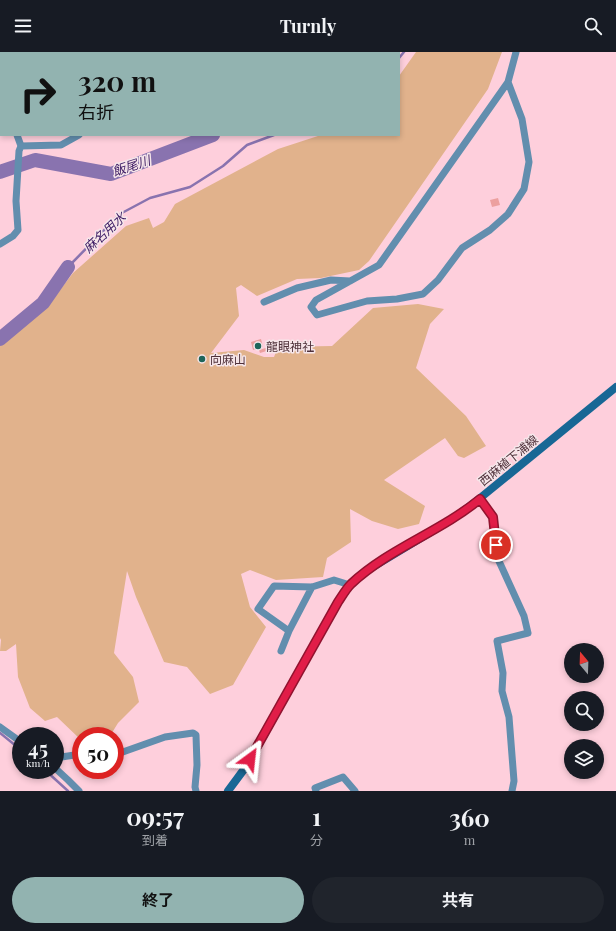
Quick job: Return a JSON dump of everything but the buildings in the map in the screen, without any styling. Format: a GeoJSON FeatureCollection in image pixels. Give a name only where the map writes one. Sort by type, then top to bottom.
{"type":"FeatureCollection","features":[{"type":"Feature","properties":{"kind":"main road","name":"西麻植下浦線"},"geometry":{"type":"LineString","coordinates":[[228,791],[245,768],[338,602],[350,585],[375,565],[438,528],[480,499],[616,387]]}},
{"type":"Feature","properties":{"kind":"street"},"geometry":{"type":"LineString","coordinates":[[508,82],[522,119],[529,162],[524,189],[508,214],[490,230],[462,248],[438,280],[422,294],[397,299],[367,301],[317,315],[311,306],[316,300],[379,265],[508,82],[516,52]]}},
{"type":"Feature","properties":{"kind":"street"},"geometry":{"type":"LineString","coordinates":[[0,244],[13,236],[18,230],[16,197],[20,149],[16,136]]}},
{"type":"Feature","properties":{"kind":"street"},"geometry":{"type":"LineString","coordinates":[[20,149],[61,145],[77,136]]}},
{"type":"Feature","properties":{"kind":"street"},"geometry":{"type":"LineString","coordinates":[[264,302],[303,287],[331,280],[351,281]]}},
{"type":"Feature","properties":{"kind":"street"},"geometry":{"type":"LineString","coordinates":[[480,499],[493,517],[498,559],[524,616],[528,633],[497,642],[503,674],[502,691],[509,717],[514,781],[512,791]]}},
{"type":"Feature","properties":{"kind":"street"},"geometry":{"type":"LineString","coordinates":[[289,631],[258,609],[274,586],[312,587],[334,580],[350,585]]}},
{"type":"Feature","properties":{"kind":"street"},"geometry":{"type":"LineString","coordinates":[[281,651],[289,631],[312,587]]}},
{"type":"Feature","properties":{"kind":"street"},"geometry":{"type":"LineString","coordinates":[[0,727],[12,736]]}},
{"type":"Feature","properties":{"kind":"street"},"geometry":{"type":"LineString","coordinates":[[124,752],[165,737],[193,733],[196,735],[196,791]]}},
{"type":"Feature","properties":{"kind":"street"},"geometry":{"type":"LineString","coordinates":[[64,776],[79,791]]}},
{"type":"Feature","properties":{"kind":"street"},"geometry":{"type":"LineString","coordinates":[[316,791],[315,788],[343,777],[355,791]]}},
{"type":"Feature","properties":{"kind":"shaded area"},"geometry":{"type":"Polygon","coordinates":[[[416,52],[502,52],[488,89],[369,261],[359,270],[321,278],[297,279],[257,296],[241,285],[236,288],[239,316],[211,353],[244,350],[264,357],[274,357],[278,347],[332,346],[373,308],[418,304],[444,309],[430,324],[416,368],[466,416],[486,446],[464,458],[458,456],[445,438],[384,480],[425,506],[419,524],[398,529],[372,521],[350,509],[351,542],[327,558],[323,577],[276,580],[250,570],[241,574],[250,607],[266,627],[233,685],[210,694],[187,667],[164,662],[136,597],[127,571],[114,653],[133,677],[139,702],[116,727],[72,727],[72,731],[57,717],[45,721],[30,708],[18,677],[16,644],[6,651],[0,651],[0,346],[50,303],[73,273],[126,226],[149,218],[153,228],[164,222],[175,204],[278,149],[318,136],[400,136],[400,75],[416,52]]]}},
{"type":"Feature","properties":{"kind":"waterway","name":"麻名用水"},"geometry":{"type":"LineString","coordinates":[[400,57],[404,52]]}},
{"type":"Feature","properties":{"kind":"waterway","name":"飯尾川"},"geometry":{"type":"LineString","coordinates":[[0,172],[35,160],[111,174],[210,136]]}},
{"type":"Feature","properties":{"kind":"waterway","name":"麻名用水"},"geometry":{"type":"LineString","coordinates":[[68,267],[120,214],[150,198],[190,187],[223,166],[247,145],[271,136]]}},
{"type":"Feature","properties":{"kind":"waterway","name":"麻名用水"},"geometry":{"type":"LineString","coordinates":[[0,339],[43,303],[68,267]]}},
{"type":"Feature","properties":{"kind":"waterway"},"geometry":{"type":"LineString","coordinates":[[0,733],[12,743]]}},
{"type":"Feature","properties":{"kind":"waterway"},"geometry":{"type":"LineString","coordinates":[[55,779],[68,791]]}},
{"type":"Feature","properties":{"kind":"place","name":"龍眼神社"},"geometry":{"type":"Point","coordinates":[258,346]}},
{"type":"Feature","properties":{"kind":"place","name":"向麻山"},"geometry":{"type":"Point","coordinates":[202,359]}},
{"type":"Feature","properties":{"kind":"route"},"geometry":{"type":"LineString","coordinates":[[250,759],[338,602],[350,585],[366,571],[454,518],[480,499],[493,517],[496,545]]}}]}
